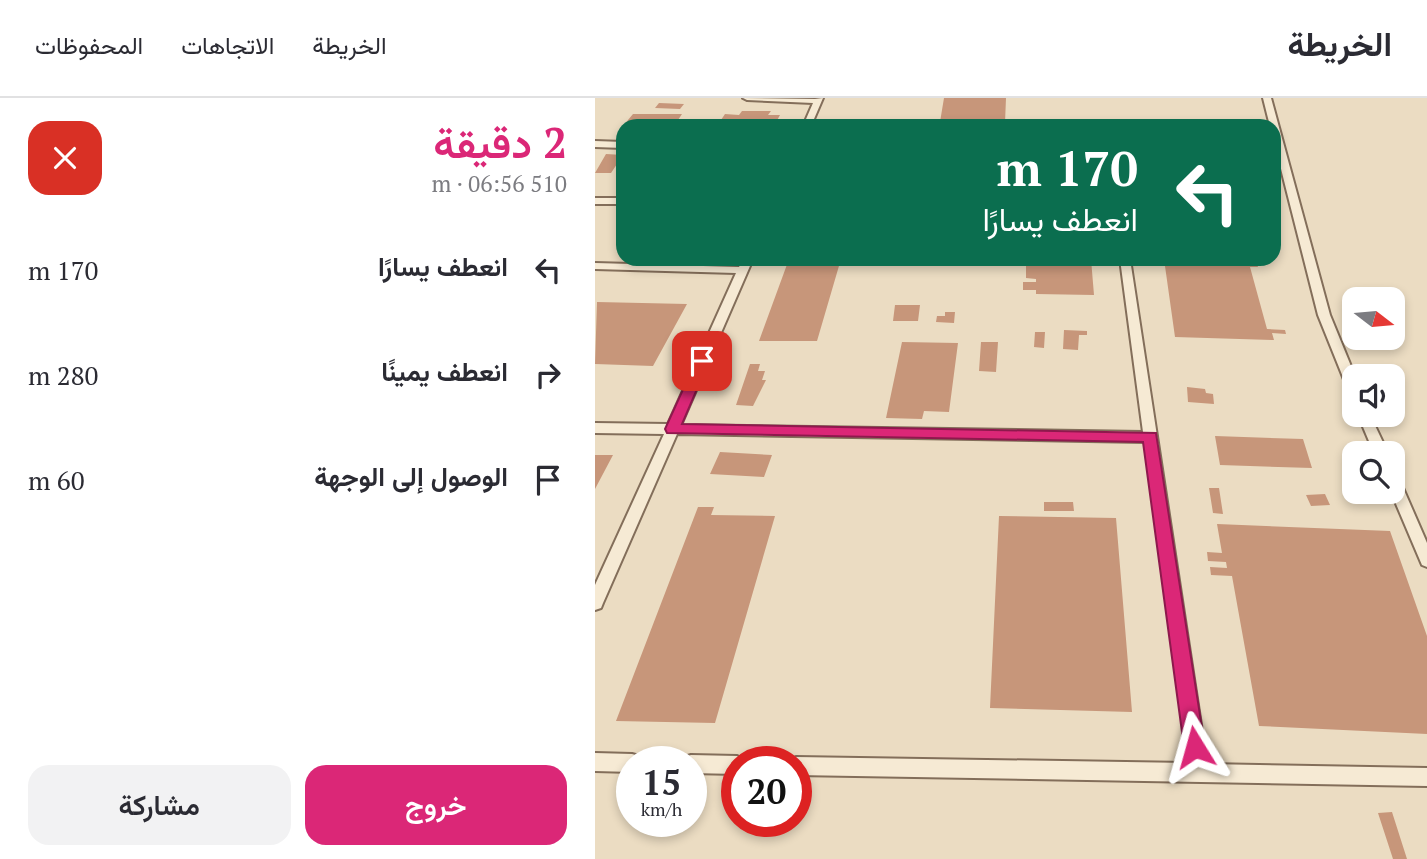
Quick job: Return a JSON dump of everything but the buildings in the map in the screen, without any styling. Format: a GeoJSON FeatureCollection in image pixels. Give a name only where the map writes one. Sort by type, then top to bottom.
{"type":"FeatureCollection","features":[{"type":"Feature","properties":{"kind":"street"},"geometry":{"type":"LineString","coordinates":[[747,98],[818,100],[810,119]]}},
{"type":"Feature","properties":{"kind":"street"},"geometry":{"type":"LineString","coordinates":[[1267,98],[1271,119]]}},
{"type":"Feature","properties":{"kind":"street"},"geometry":{"type":"LineString","coordinates":[[595,144],[616,145]]}},
{"type":"Feature","properties":{"kind":"street"},"geometry":{"type":"LineString","coordinates":[[1281,164],[1324,315],[1344,364]]}},
{"type":"Feature","properties":{"kind":"street"},"geometry":{"type":"LineString","coordinates":[[595,201],[616,201]]}},
{"type":"Feature","properties":{"kind":"street"},"geometry":{"type":"LineString","coordinates":[[595,266],[616,266]]}},
{"type":"Feature","properties":{"kind":"street"},"geometry":{"type":"LineString","coordinates":[[595,603],[744,266]]}},
{"type":"Feature","properties":{"kind":"street"},"geometry":{"type":"LineString","coordinates":[[1126,266],[1199,773]]}},
{"type":"Feature","properties":{"kind":"street"},"geometry":{"type":"LineString","coordinates":[[595,428],[1150,437]]}},
{"type":"Feature","properties":{"kind":"street"},"geometry":{"type":"LineString","coordinates":[[1403,504],[1427,559]]}},
{"type":"Feature","properties":{"kind":"street"},"geometry":{"type":"LineString","coordinates":[[595,762],[616,763]]}},
{"type":"Feature","properties":{"kind":"street"},"geometry":{"type":"LineString","coordinates":[[812,766],[1427,777]]}},
{"type":"Feature","properties":{"kind":"route"},"geometry":{"type":"LineString","coordinates":[[702,361],[672,429],[1150,437],[1195,747]]}}]}
